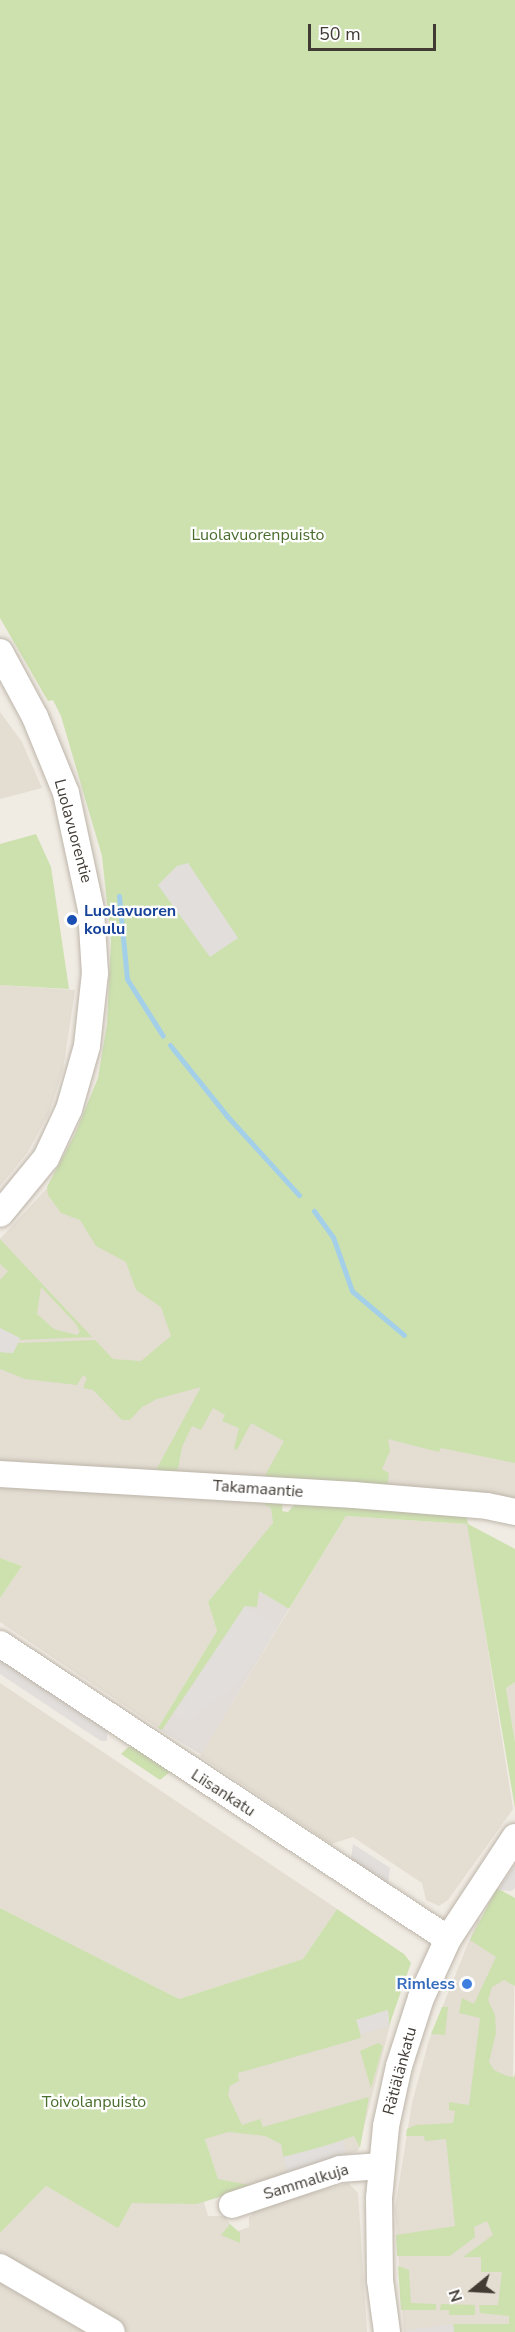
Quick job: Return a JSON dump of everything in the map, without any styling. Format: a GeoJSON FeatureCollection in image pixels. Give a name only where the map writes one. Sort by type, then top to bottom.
{"type":"FeatureCollection","features":[{"type":"Feature","properties":{"kind":"street","name":"Luolavuorentie"},"geometry":{"type":"LineString","coordinates":[[0,652],[35,717],[66,793],[92,910],[95,973],[87,1046],[69,1109],[46,1158],[0,1214]]}},
{"type":"Feature","properties":{"kind":"street","name":"Takamaantie"},"geometry":{"type":"LineString","coordinates":[[0,1474],[354,1495],[487,1506],[515,1512]]}},
{"type":"Feature","properties":{"kind":"street","name":"Liisankatu"},"geometry":{"type":"LineString","coordinates":[[0,1644],[448,1940]]}},
{"type":"Feature","properties":{"kind":"street","name":"Rätiälänkatu"},"geometry":{"type":"LineString","coordinates":[[387,2332],[381,2280],[381,2166],[399,2066],[421,1998],[448,1940],[515,1837]]}},
{"type":"Feature","properties":{"kind":"street","name":"Sammalkuja"},"geometry":{"type":"LineString","coordinates":[[232,2205],[340,2169],[381,2166]]}},
{"type":"Feature","properties":{"kind":"street"},"geometry":{"type":"LineString","coordinates":[[0,2267],[112,2332]]}},
{"type":"Feature","properties":{"kind":"shaded area"},"geometry":{"type":"Polygon","coordinates":[[[0,712],[22,742],[42,788],[0,799],[0,712]]]}},
{"type":"Feature","properties":{"kind":"shaded area"},"geometry":{"type":"Polygon","coordinates":[[[188,863],[238,938],[210,957],[158,885],[177,866],[188,863]]]}},
{"type":"Feature","properties":{"kind":"shaded area"},"geometry":{"type":"Polygon","coordinates":[[[0,985],[75,990],[63,1070],[49,1113],[27,1153],[0,1186],[0,985]]]}},
{"type":"Feature","properties":{"kind":"shaded area"},"geometry":{"type":"Polygon","coordinates":[[[62,1179],[321,1483],[0,1461],[0,1239],[51,1184],[62,1179]]]}},
{"type":"Feature","properties":{"kind":"shaded area"},"geometry":{"type":"Polygon","coordinates":[[[0,1328],[20,1338],[13,1353],[0,1352],[0,1328]]]}},
{"type":"Feature","properties":{"kind":"shaded area"},"geometry":{"type":"Polygon","coordinates":[[[417,1394],[515,1414],[515,1502],[366,1487],[367,1471],[417,1394]]]}},
{"type":"Feature","properties":{"kind":"shaded area"},"geometry":{"type":"Polygon","coordinates":[[[0,1484],[260,1502],[272,1508],[274,1519],[271,1527],[208,1602],[217,1631],[158,1728],[0,1622],[0,1598],[22,1566],[0,1558],[0,1484]]]}},
{"type":"Feature","properties":{"kind":"shaded area"},"geometry":{"type":"Polygon","coordinates":[[[346,1516],[468,1524],[513,1809],[448,1900],[439,1906],[426,1900],[422,1883],[353,1837],[331,1844],[200,1756],[346,1516]]]}},
{"type":"Feature","properties":{"kind":"shaded area"},"geometry":{"type":"Polygon","coordinates":[[[246,1583],[289,1609],[201,1754],[158,1729],[246,1583]]]}},
{"type":"Feature","properties":{"kind":"shaded area"},"geometry":{"type":"Polygon","coordinates":[[[245,1606],[279,1626],[239,1683],[186,1722],[174,1714],[245,1606]]]}},
{"type":"Feature","properties":{"kind":"shaded area"},"geometry":{"type":"Polygon","coordinates":[[[0,1657],[107,1730],[107,1741],[101,1741],[0,1674],[0,1657]]]}},
{"type":"Feature","properties":{"kind":"shaded area"},"geometry":{"type":"Polygon","coordinates":[[[515,1682],[515,1742],[506,1688],[515,1682]]]}},
{"type":"Feature","properties":{"kind":"shaded area"},"geometry":{"type":"Polygon","coordinates":[[[0,1683],[337,1909],[303,1959],[179,1999],[0,1908],[0,1683]]]}},
{"type":"Feature","properties":{"kind":"shaded area"},"geometry":{"type":"Polygon","coordinates":[[[353,1844],[390,1868],[388,1884],[351,1859],[353,1844]]]}},
{"type":"Feature","properties":{"kind":"shaded area"},"geometry":{"type":"Polygon","coordinates":[[[515,1865],[515,1888],[511,1891],[498,1890],[515,1865]]]}},
{"type":"Feature","properties":{"kind":"shaded area"},"geometry":{"type":"Polygon","coordinates":[[[478,1919],[515,1940],[509,2332],[404,2332],[395,2209],[412,2103],[429,2040],[478,1919]]]}},
{"type":"Feature","properties":{"kind":"shaded area"},"geometry":{"type":"Polygon","coordinates":[[[388,2010],[389,2026],[361,2034],[356,2020],[388,2010]]]}},
{"type":"Feature","properties":{"kind":"shaded area"},"geometry":{"type":"Polygon","coordinates":[[[391,2021],[358,2151],[223,2196],[184,2072],[391,2021]]]}},
{"type":"Feature","properties":{"kind":"shaded area"},"geometry":{"type":"Polygon","coordinates":[[[343,2141],[347,2156],[287,2173],[283,2157],[343,2141]]]}},
{"type":"Feature","properties":{"kind":"shaded area"},"geometry":{"type":"Polygon","coordinates":[[[348,2183],[358,2193],[367,2332],[126,2332],[0,2259],[0,2233],[46,2186],[118,2227],[143,2184],[204,2202],[208,2216],[225,2216],[235,2232],[249,2227],[249,2218],[256,2209],[348,2183]]]}},
{"type":"Feature","properties":{"kind":"shaded area"},"geometry":{"type":"Polygon","coordinates":[[[0,2277],[95,2332],[0,2332],[0,2277]]]}},
{"type":"Feature","properties":{"kind":"shaded area"},"geometry":{"type":"Polygon","coordinates":[[[453,2324],[454,2332],[407,2332],[407,2330],[453,2324]]]}},
{"type":"Feature","properties":{"kind":"green space","name":"Luolavuorenpuisto"},"geometry":{"type":"Polygon","coordinates":[[[0,0],[515,0],[515,1463],[441,1448],[439,1452],[388,1439],[390,1451],[382,1469],[389,1473],[387,1488],[263,1479],[284,1441],[251,1423],[237,1450],[234,1448],[239,1428],[222,1421],[225,1415],[213,1408],[201,1430],[192,1426],[182,1447],[177,1473],[155,1472],[201,1387],[157,1399],[142,1407],[130,1420],[122,1420],[93,1390],[83,1388],[87,1378],[83,1375],[77,1385],[25,1379],[0,1369],[0,1352],[13,1353],[18,1343],[95,1340],[113,1359],[141,1361],[171,1336],[161,1307],[136,1290],[126,1262],[96,1246],[80,1220],[61,1213],[48,1195],[47,1187],[75,1134],[98,1078],[107,1024],[111,940],[102,856],[61,716],[53,700],[48,701],[0,618],[0,0]]]}},
{"type":"Feature","properties":{"kind":"green space"},"geometry":{"type":"Polygon","coordinates":[[[36,834],[51,867],[69,989],[0,985],[0,844],[36,834]]]}},
{"type":"Feature","properties":{"kind":"green space"},"geometry":{"type":"Polygon","coordinates":[[[0,1239],[92,1337],[19,1340],[0,1328],[0,1280],[8,1271],[0,1264],[0,1239]],[[41,1287],[37,1314],[54,1329],[77,1335],[80,1332],[76,1324],[41,1287]]]}},
{"type":"Feature","properties":{"kind":"green space"},"geometry":{"type":"Polygon","coordinates":[[[283,1499],[282,1511],[288,1512],[298,1500],[466,1512],[468,1524],[515,1549],[515,1682],[506,1688],[515,1742],[515,1808],[467,1524],[346,1516],[289,1609],[259,1591],[257,1607],[245,1606],[162,1730],[158,1728],[217,1631],[208,1602],[273,1523],[271,1508],[260,1502],[283,1499]]]}},
{"type":"Feature","properties":{"kind":"green space"},"geometry":{"type":"Polygon","coordinates":[[[0,1558],[22,1566],[0,1598],[0,1558]]]}},
{"type":"Feature","properties":{"kind":"green space"},"geometry":{"type":"Polygon","coordinates":[[[128,1747],[138,1748],[193,1784],[170,1772],[160,1780],[121,1754],[128,1747]]]}},
{"type":"Feature","properties":{"kind":"green space"},"geometry":{"type":"Polygon","coordinates":[[[497,1888],[515,1898],[515,1986],[504,1980],[492,1987],[488,2000],[495,2015],[496,2033],[489,2062],[494,2070],[507,2076],[514,2077],[515,2072],[515,2332],[454,2332],[453,2324],[509,2324],[509,2316],[480,2313],[479,2305],[498,2305],[502,2272],[481,2272],[481,2257],[463,2257],[493,2235],[487,2221],[474,2227],[475,2237],[450,2256],[397,2256],[396,2235],[455,2226],[446,2139],[425,2141],[424,2136],[406,2136],[407,2129],[416,2125],[453,2123],[455,2111],[449,2110],[449,2102],[469,2105],[480,2018],[459,2013],[462,1998],[474,2004],[496,1957],[470,1940],[497,1888]]]}},
{"type":"Feature","properties":{"kind":"green space","name":"Toivolanpuisto"},"geometry":{"type":"Polygon","coordinates":[[[0,1908],[179,1999],[303,1959],[337,1909],[404,1954],[411,1963],[389,2026],[388,2010],[357,2020],[361,2038],[238,2073],[239,2081],[230,2086],[228,2095],[242,2125],[260,2119],[263,2127],[369,2097],[360,2148],[354,2136],[284,2160],[281,2144],[265,2136],[228,2132],[205,2139],[218,2179],[254,2186],[197,2204],[132,2203],[118,2228],[46,2186],[0,2233],[0,1908]]]}},
{"type":"Feature","properties":{"kind":"green space"},"geometry":{"type":"Polygon","coordinates":[[[442,2007],[448,2007],[445,2035],[431,2034],[442,2007]]]}},
{"type":"Feature","properties":{"kind":"green space"},"geometry":{"type":"Polygon","coordinates":[[[378,2043],[383,2046],[371,2088],[360,2051],[378,2043]]]}},
{"type":"Feature","properties":{"kind":"green space"},"geometry":{"type":"Polygon","coordinates":[[[230,2224],[240,2233],[240,2243],[221,2235],[230,2224]]]}},
{"type":"Feature","properties":{"kind":"green space"},"geometry":{"type":"Polygon","coordinates":[[[398,2266],[409,2270],[411,2303],[436,2304],[436,2310],[401,2310],[398,2266]]]}},
{"type":"Feature","properties":{"kind":"green space"},"geometry":{"type":"Polygon","coordinates":[[[441,2304],[475,2305],[475,2315],[449,2315],[449,2310],[440,2310],[441,2304]]]}},
{"type":"Feature","properties":{"kind":"waterway"},"geometry":{"type":"LineString","coordinates":[[119,896],[127,979],[163,1036]]}},
{"type":"Feature","properties":{"kind":"waterway"},"geometry":{"type":"LineString","coordinates":[[170,1045],[227,1116],[299,1195]]}},
{"type":"Feature","properties":{"kind":"waterway"},"geometry":{"type":"LineString","coordinates":[[314,1211],[333,1237],[352,1291],[404,1335]]}},
{"type":"Feature","properties":{"kind":"place","name":"Luolavuoren koulu"},"geometry":{"type":"Point","coordinates":[72,920]}},
{"type":"Feature","properties":{"kind":"place","name":"Rimless"},"geometry":{"type":"Point","coordinates":[467,1984]}}]}
